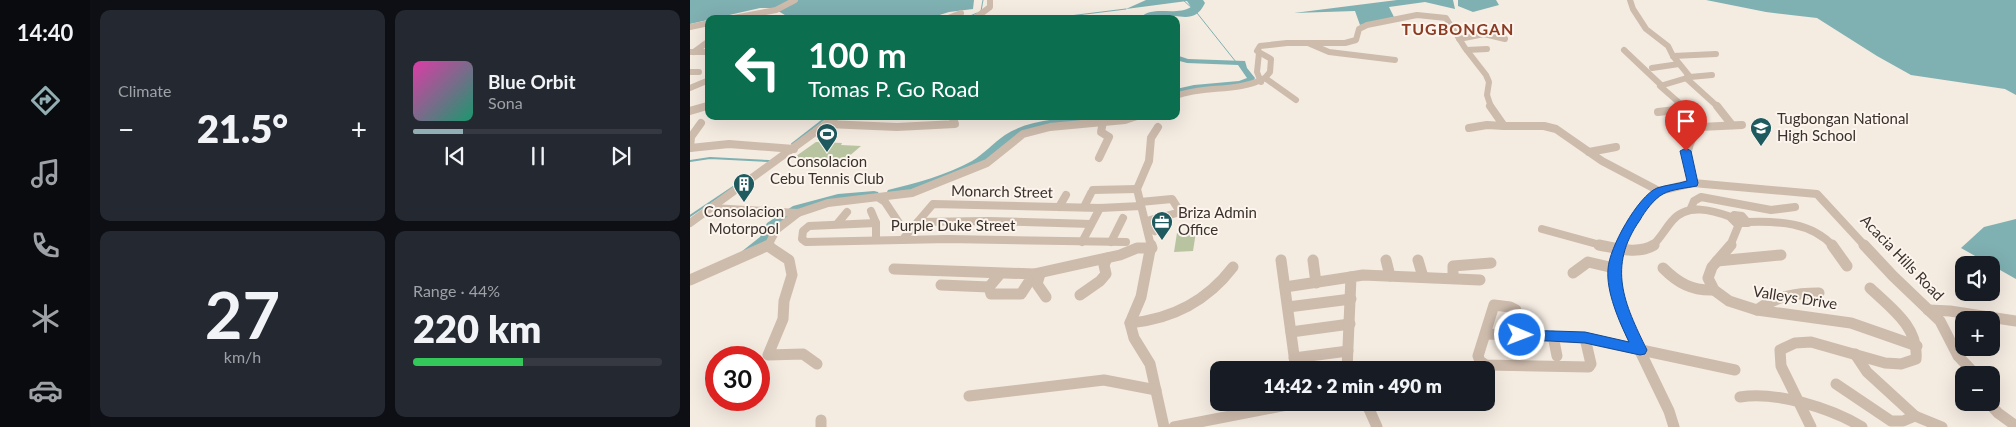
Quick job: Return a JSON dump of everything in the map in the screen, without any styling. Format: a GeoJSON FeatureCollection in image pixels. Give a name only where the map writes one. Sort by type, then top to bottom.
{"type":"FeatureCollection","features":[{"type":"Feature","properties":{"kind":"street"},"geometry":{"type":"LineString","coordinates":[[749,15],[776,10],[795,0]]}},
{"type":"Feature","properties":{"kind":"street"},"geometry":{"type":"LineString","coordinates":[[979,15],[990,7],[990,0]]}},
{"type":"Feature","properties":{"kind":"street"},"geometry":{"type":"LineString","coordinates":[[1630,0],[1633,9],[1646,29],[1668,46],[1688,78],[1716,105],[1732,125]]}},
{"type":"Feature","properties":{"kind":"street"},"geometry":{"type":"LineString","coordinates":[[773,15],[777,12],[776,10]]}},
{"type":"Feature","properties":{"kind":"street"},"geometry":{"type":"LineString","coordinates":[[956,15],[961,13]]}},
{"type":"Feature","properties":{"kind":"street"},"geometry":{"type":"LineString","coordinates":[[1296,100],[1263,80],[1257,72],[1259,53],[1257,50],[1263,46],[1350,42],[1356,40],[1357,32],[1362,27],[1417,15],[1446,18],[1486,75],[1489,82],[1487,95],[1491,108],[1504,126]]}},
{"type":"Feature","properties":{"kind":"street"},"geometry":{"type":"LineString","coordinates":[[690,27],[705,24]]}},
{"type":"Feature","properties":{"kind":"street"},"geometry":{"type":"LineString","coordinates":[[1459,39],[1484,34],[1505,39]]}},
{"type":"Feature","properties":{"kind":"street"},"geometry":{"type":"LineString","coordinates":[[1308,43],[1316,48],[1338,54],[1376,56],[1396,60]]}},
{"type":"Feature","properties":{"kind":"street"},"geometry":{"type":"LineString","coordinates":[[692,52],[705,44]]}},
{"type":"Feature","properties":{"kind":"street"},"geometry":{"type":"LineString","coordinates":[[1467,50],[1487,49]]}},
{"type":"Feature","properties":{"kind":"street"},"geometry":{"type":"LineString","coordinates":[[1624,50],[1661,85],[1661,88],[1685,109],[1700,127]]}},
{"type":"Feature","properties":{"kind":"street"},"geometry":{"type":"LineString","coordinates":[[692,52],[705,52]]}},
{"type":"Feature","properties":{"kind":"street"},"geometry":{"type":"LineString","coordinates":[[690,60],[705,53]]}},
{"type":"Feature","properties":{"kind":"street"},"geometry":{"type":"LineString","coordinates":[[1180,94],[1192,90],[1232,87],[1263,80],[1270,72],[1271,59],[1267,55],[1259,53]]}},
{"type":"Feature","properties":{"kind":"street"},"geometry":{"type":"LineString","coordinates":[[1673,56],[1716,54]]}},
{"type":"Feature","properties":{"kind":"street"},"geometry":{"type":"LineString","coordinates":[[1652,68],[1678,64]]}},
{"type":"Feature","properties":{"kind":"street"},"geometry":{"type":"LineString","coordinates":[[690,72],[699,72]]}},
{"type":"Feature","properties":{"kind":"street"},"geometry":{"type":"LineString","coordinates":[[1661,85],[1688,78],[1712,75]]}},
{"type":"Feature","properties":{"kind":"street"},"geometry":{"type":"LineString","coordinates":[[690,88],[705,82]]}},
{"type":"Feature","properties":{"kind":"street"},"geometry":{"type":"LineString","coordinates":[[690,111],[705,106]]}},
{"type":"Feature","properties":{"kind":"street"},"geometry":{"type":"LineString","coordinates":[[1658,112],[1685,109]]}},
{"type":"Feature","properties":{"kind":"street"},"geometry":{"type":"LineString","coordinates":[[690,223],[788,148],[832,120]]}},
{"type":"Feature","properties":{"kind":"street"},"geometry":{"type":"LineString","coordinates":[[827,124],[926,127],[955,124],[954,120]]}},
{"type":"Feature","properties":{"kind":"street"},"geometry":{"type":"LineString","coordinates":[[712,208],[793,213],[828,203],[912,193],[987,163],[1023,134],[1050,127],[1125,120]]}},
{"type":"Feature","properties":{"kind":"street"},"geometry":{"type":"LineString","coordinates":[[1099,158],[1109,137],[1101,132],[1103,122]]}},
{"type":"Feature","properties":{"kind":"street"},"geometry":{"type":"LineString","coordinates":[[701,123],[691,137],[690,148],[719,144],[744,144],[788,148]]}},
{"type":"Feature","properties":{"kind":"street"},"geometry":{"type":"LineString","coordinates":[[1470,128],[1487,125],[1548,127],[1556,129],[1617,170],[1659,191]]}},
{"type":"Feature","properties":{"kind":"street"},"geometry":{"type":"LineString","coordinates":[[1674,427],[1670,411],[1626,320],[1619,301],[1614,268],[1623,248],[1625,232],[1642,208],[1659,191],[1693,183],[1686,151],[1692,137],[1700,127],[1742,125]]}},
{"type":"Feature","properties":{"kind":"street"},"geometry":{"type":"LineString","coordinates":[[1158,127],[1151,138],[1149,161],[1138,189],[1152,248],[1141,297],[1130,323],[1134,338],[1150,364],[1164,427]]}},
{"type":"Feature","properties":{"kind":"street"},"geometry":{"type":"LineString","coordinates":[[1589,152],[1616,147]]}},
{"type":"Feature","properties":{"kind":"street","name":"Acacia Hills Road"},"geometry":{"type":"LineString","coordinates":[[1693,183],[1814,192],[1940,321],[1958,356],[1967,366]]}},
{"type":"Feature","properties":{"kind":"street"},"geometry":{"type":"LineString","coordinates":[[1084,207],[1092,192],[1138,189]]}},
{"type":"Feature","properties":{"kind":"street"},"geometry":{"type":"LineString","coordinates":[[1114,208],[1120,194]]}},
{"type":"Feature","properties":{"kind":"street"},"geometry":{"type":"LineString","coordinates":[[1059,207],[1066,195]]}},
{"type":"Feature","properties":{"kind":"street"},"geometry":{"type":"LineString","coordinates":[[879,198],[885,202],[898,223]]}},
{"type":"Feature","properties":{"kind":"street"},"geometry":{"type":"LineString","coordinates":[[1542,229],[1623,248],[1647,249],[1657,242],[1676,217],[1691,208],[1694,201],[1701,198],[1771,210],[1795,207]]}},
{"type":"Feature","properties":{"kind":"street","name":"Monarch Street"},"geometry":{"type":"LineString","coordinates":[[903,239],[933,204],[1119,209],[1172,199],[1179,210],[1177,213],[1152,218],[1150,220],[1154,231]]}},
{"type":"Feature","properties":{"kind":"street"},"geometry":{"type":"LineString","coordinates":[[1082,242],[1100,208]]}},
{"type":"Feature","properties":{"kind":"street"},"geometry":{"type":"LineString","coordinates":[[1691,208],[1710,210],[1731,217],[1732,221],[1787,224],[1818,233],[1830,243],[1847,266]]}},
{"type":"Feature","properties":{"kind":"street"},"geometry":{"type":"LineString","coordinates":[[871,211],[876,223],[876,240]]}},
{"type":"Feature","properties":{"kind":"street"},"geometry":{"type":"LineString","coordinates":[[836,224],[847,212]]}},
{"type":"Feature","properties":{"kind":"street"},"geometry":{"type":"LineString","coordinates":[[690,280],[768,246],[776,230],[793,213]]}},
{"type":"Feature","properties":{"kind":"street"},"geometry":{"type":"LineString","coordinates":[[1110,242],[1123,218]]}},
{"type":"Feature","properties":{"kind":"street"},"geometry":{"type":"LineString","coordinates":[[918,222],[998,221],[1091,224]]}},
{"type":"Feature","properties":{"kind":"street","name":"Purple Duke Street"},"geometry":{"type":"LineString","coordinates":[[836,224],[813,223],[803,231],[802,239],[806,242],[903,239],[1126,242]]}},
{"type":"Feature","properties":{"kind":"street"},"geometry":{"type":"LineString","coordinates":[[836,224],[876,223]]}},
{"type":"Feature","properties":{"kind":"street"},"geometry":{"type":"LineString","coordinates":[[1663,268],[1677,282],[1688,288],[1702,292],[1714,290],[1708,278],[1712,267],[1730,246],[1744,223]]}},
{"type":"Feature","properties":{"kind":"street"},"geometry":{"type":"LineString","coordinates":[[768,246],[774,248],[778,254],[788,257],[791,278],[790,287],[784,300],[784,314],[768,355],[803,354],[817,364]]}},
{"type":"Feature","properties":{"kind":"street"},"geometry":{"type":"LineString","coordinates":[[1730,246],[1748,258]]}},
{"type":"Feature","properties":{"kind":"street"},"geometry":{"type":"LineString","coordinates":[[894,268],[1000,274],[1037,274],[1107,258],[1137,248],[1152,248]]}},
{"type":"Feature","properties":{"kind":"street"},"geometry":{"type":"LineString","coordinates":[[1718,261],[1781,255]]}},
{"type":"Feature","properties":{"kind":"street"},"geometry":{"type":"LineString","coordinates":[[1080,295],[1100,282],[1106,274],[1104,264],[1107,258]]}},
{"type":"Feature","properties":{"kind":"street"},"geometry":{"type":"LineString","coordinates":[[1281,260],[1294,361]]}},
{"type":"Feature","properties":{"kind":"street"},"geometry":{"type":"LineString","coordinates":[[1312,260],[1316,283]]}},
{"type":"Feature","properties":{"kind":"street"},"geometry":{"type":"LineString","coordinates":[[1386,260],[1390,276]]}},
{"type":"Feature","properties":{"kind":"street"},"geometry":{"type":"LineString","coordinates":[[1418,260],[1423,277]]}},
{"type":"Feature","properties":{"kind":"street"},"geometry":{"type":"LineString","coordinates":[[1454,278],[1450,262],[1491,263]]}},
{"type":"Feature","properties":{"kind":"street"},"geometry":{"type":"LineString","coordinates":[[1573,273],[1588,262],[1614,268]]}},
{"type":"Feature","properties":{"kind":"street"},"geometry":{"type":"LineString","coordinates":[[1130,323],[1155,320],[1194,305],[1205,298],[1221,282],[1233,266]]}},
{"type":"Feature","properties":{"kind":"street"},"geometry":{"type":"LineString","coordinates":[[1000,274],[989,287],[989,292],[991,294],[1017,296],[1021,294],[1037,274]]}},
{"type":"Feature","properties":{"kind":"street"},"geometry":{"type":"LineString","coordinates":[[1037,274],[1037,286],[1046,297]]}},
{"type":"Feature","properties":{"kind":"street"},"geometry":{"type":"LineString","coordinates":[[1284,287],[1363,275],[1480,280]]}},
{"type":"Feature","properties":{"kind":"street"},"geometry":{"type":"LineString","coordinates":[[1347,361],[1351,299],[1350,277]]}},
{"type":"Feature","properties":{"kind":"street"},"geometry":{"type":"LineString","coordinates":[[942,285],[989,287]]}},
{"type":"Feature","properties":{"kind":"street"},"geometry":{"type":"LineString","coordinates":[[1811,427],[1781,366],[1780,350],[1787,344],[1803,343],[1832,346],[1894,365],[1908,364],[1916,359],[1917,346],[1906,324],[1870,288]]}},
{"type":"Feature","properties":{"kind":"street","name":"Valleys Drive"},"geometry":{"type":"LineString","coordinates":[[1714,290],[1729,301],[1757,310],[1851,323],[1917,346]]}},
{"type":"Feature","properties":{"kind":"street"},"geometry":{"type":"LineString","coordinates":[[1757,310],[1768,301],[1785,296],[1796,293],[1818,293]]}},
{"type":"Feature","properties":{"kind":"street"},"geometry":{"type":"LineString","coordinates":[[1785,296],[1787,304],[1795,314]]}},
{"type":"Feature","properties":{"kind":"street"},"geometry":{"type":"LineString","coordinates":[[1288,307],[1351,299]]}},
{"type":"Feature","properties":{"kind":"street"},"geometry":{"type":"LineString","coordinates":[[1521,341],[1515,308],[1496,304],[1494,305],[1478,356],[1480,361],[1486,365],[1589,367],[1591,364],[1585,338]]}},
{"type":"Feature","properties":{"kind":"street"},"geometry":{"type":"LineString","coordinates":[[1928,310],[1950,311],[2016,321]]}},
{"type":"Feature","properties":{"kind":"street"},"geometry":{"type":"LineString","coordinates":[[1291,332],[1350,324]]}},
{"type":"Feature","properties":{"kind":"street"},"geometry":{"type":"LineString","coordinates":[[1486,334],[1521,341],[1553,336],[1585,338],[1735,370]]}},
{"type":"Feature","properties":{"kind":"street"},"geometry":{"type":"LineString","coordinates":[[1553,336],[1557,356]]}},
{"type":"Feature","properties":{"kind":"street"},"geometry":{"type":"LineString","coordinates":[[1294,358],[1348,351]]}},
{"type":"Feature","properties":{"kind":"street"},"geometry":{"type":"LineString","coordinates":[[1854,354],[1873,378],[1915,416],[1942,427]]}},
{"type":"Feature","properties":{"kind":"street"},"geometry":{"type":"LineString","coordinates":[[969,396],[1104,380],[1113,380],[1136,387],[1156,390]]}},
{"type":"Feature","properties":{"kind":"street"},"geometry":{"type":"LineString","coordinates":[[1836,384],[1891,421],[1903,421],[1915,416]]}},
{"type":"Feature","properties":{"kind":"street"},"geometry":{"type":"LineString","coordinates":[[1740,397],[1760,395],[1800,404],[1831,412],[1862,427]]}},
{"type":"Feature","properties":{"kind":"street"},"geometry":{"type":"LineString","coordinates":[[1174,427],[1256,411]]}},
{"type":"Feature","properties":{"kind":"street"},"geometry":{"type":"LineString","coordinates":[[1369,411],[1377,427]]}},
{"type":"Feature","properties":{"kind":"street"},"geometry":{"type":"LineString","coordinates":[[1996,411],[2016,426]]}},
{"type":"Feature","properties":{"kind":"green space","name":"Consolacion Cebu Tennis Club"},"geometry":{"type":"Polygon","coordinates":[[[816,142],[861,146],[841,163],[792,159],[816,142]]]}},
{"type":"Feature","properties":{"kind":"green space"},"geometry":{"type":"Polygon","coordinates":[[[1196,232],[1193,251],[1174,252],[1177,233],[1196,232]]]}},
{"type":"Feature","properties":{"kind":"water"},"geometry":{"type":"Polygon","coordinates":[[[690,0],[974,0],[973,9],[940,15],[785,15],[773,8],[760,8],[729,15],[705,15],[705,21],[690,24],[690,0]]]}},
{"type":"Feature","properties":{"kind":"water"},"geometry":{"type":"Polygon","coordinates":[[[1146,0],[1203,0],[1205,3],[1197,14],[1187,17],[1180,15],[1144,15],[1157,11],[1185,10],[1191,7],[1187,1],[1126,9],[1146,0]]]}},
{"type":"Feature","properties":{"kind":"water"},"geometry":{"type":"Polygon","coordinates":[[[1397,0],[1453,0],[1455,9],[1425,2],[1389,7],[1394,17],[1360,25],[1355,11],[1294,13],[1397,0]]]}},
{"type":"Feature","properties":{"kind":"water"},"geometry":{"type":"Polygon","coordinates":[[[1458,0],[1496,0],[1499,5],[1473,12],[1458,6],[1458,0]]]}},
{"type":"Feature","properties":{"kind":"water"},"geometry":{"type":"Polygon","coordinates":[[[1706,0],[2016,0],[2016,95],[2005,89],[1911,75],[1817,18],[1766,12],[1706,0]]]}},
{"type":"Feature","properties":{"kind":"water"},"geometry":{"type":"Polygon","coordinates":[[[2016,219],[2016,279],[2000,270],[2000,256],[1975,256],[1961,248],[1984,227],[2016,219]]]}},
{"type":"Feature","properties":{"kind":"waterway"},"geometry":{"type":"LineString","coordinates":[[981,11],[983,0]]}},
{"type":"Feature","properties":{"kind":"waterway"},"geometry":{"type":"LineString","coordinates":[[1183,0],[1192,8]]}},
{"type":"Feature","properties":{"kind":"waterway"},"geometry":{"type":"LineString","coordinates":[[1077,15],[1126,9]]}},
{"type":"Feature","properties":{"kind":"waterway"},"geometry":{"type":"LineString","coordinates":[[972,15],[977,13]]}},
{"type":"Feature","properties":{"kind":"waterway"},"geometry":{"type":"LineString","coordinates":[[1197,13],[1236,62]]}},
{"type":"Feature","properties":{"kind":"waterway"},"geometry":{"type":"LineString","coordinates":[[1180,58],[1187,61],[1242,63],[1243,68],[1251,78],[1249,82],[1239,84],[1194,87],[1180,91]]}},
{"type":"Feature","properties":{"kind":"waterway"},"geometry":{"type":"LineString","coordinates":[[792,144],[823,120]]}},
{"type":"Feature","properties":{"kind":"waterway"},"geometry":{"type":"LineString","coordinates":[[892,192],[925,184],[965,168],[982,159],[1011,136],[1025,129],[1053,123],[1091,120]]}},
{"type":"Feature","properties":{"kind":"waterway"},"geometry":{"type":"LineString","coordinates":[[690,161],[710,158],[769,161]]}},
{"type":"Feature","properties":{"kind":"waterway"},"geometry":{"type":"LineString","coordinates":[[690,216],[742,181]]}},
{"type":"Feature","properties":{"kind":"waterway"},"geometry":{"type":"LineString","coordinates":[[747,252],[765,239],[771,225],[797,208],[838,197],[874,194]]}},
{"type":"Feature","properties":{"kind":"place","name":"Tugbongan National High School"},"geometry":{"type":"Point","coordinates":[1761,147]}},
{"type":"Feature","properties":{"kind":"place","name":"Consolacion Cebu Tennis Club"},"geometry":{"type":"Point","coordinates":[827,153]}},
{"type":"Feature","properties":{"kind":"place","name":"Consolacion Motorpool"},"geometry":{"type":"Point","coordinates":[744,203]}},
{"type":"Feature","properties":{"kind":"place","name":"Briza Admin Office"},"geometry":{"type":"Point","coordinates":[1162,241]}},
{"type":"Feature","properties":{"kind":"district","name":"TUGBONGAN"},"geometry":{"type":"Point","coordinates":[1458,29]}},
{"type":"Feature","properties":{"kind":"route"},"geometry":{"type":"LineString","coordinates":[[1520,335],[1585,338],[1640,350],[1619,301],[1614,268],[1625,232],[1642,208],[1659,191],[1693,183],[1686,151]]}}]}
